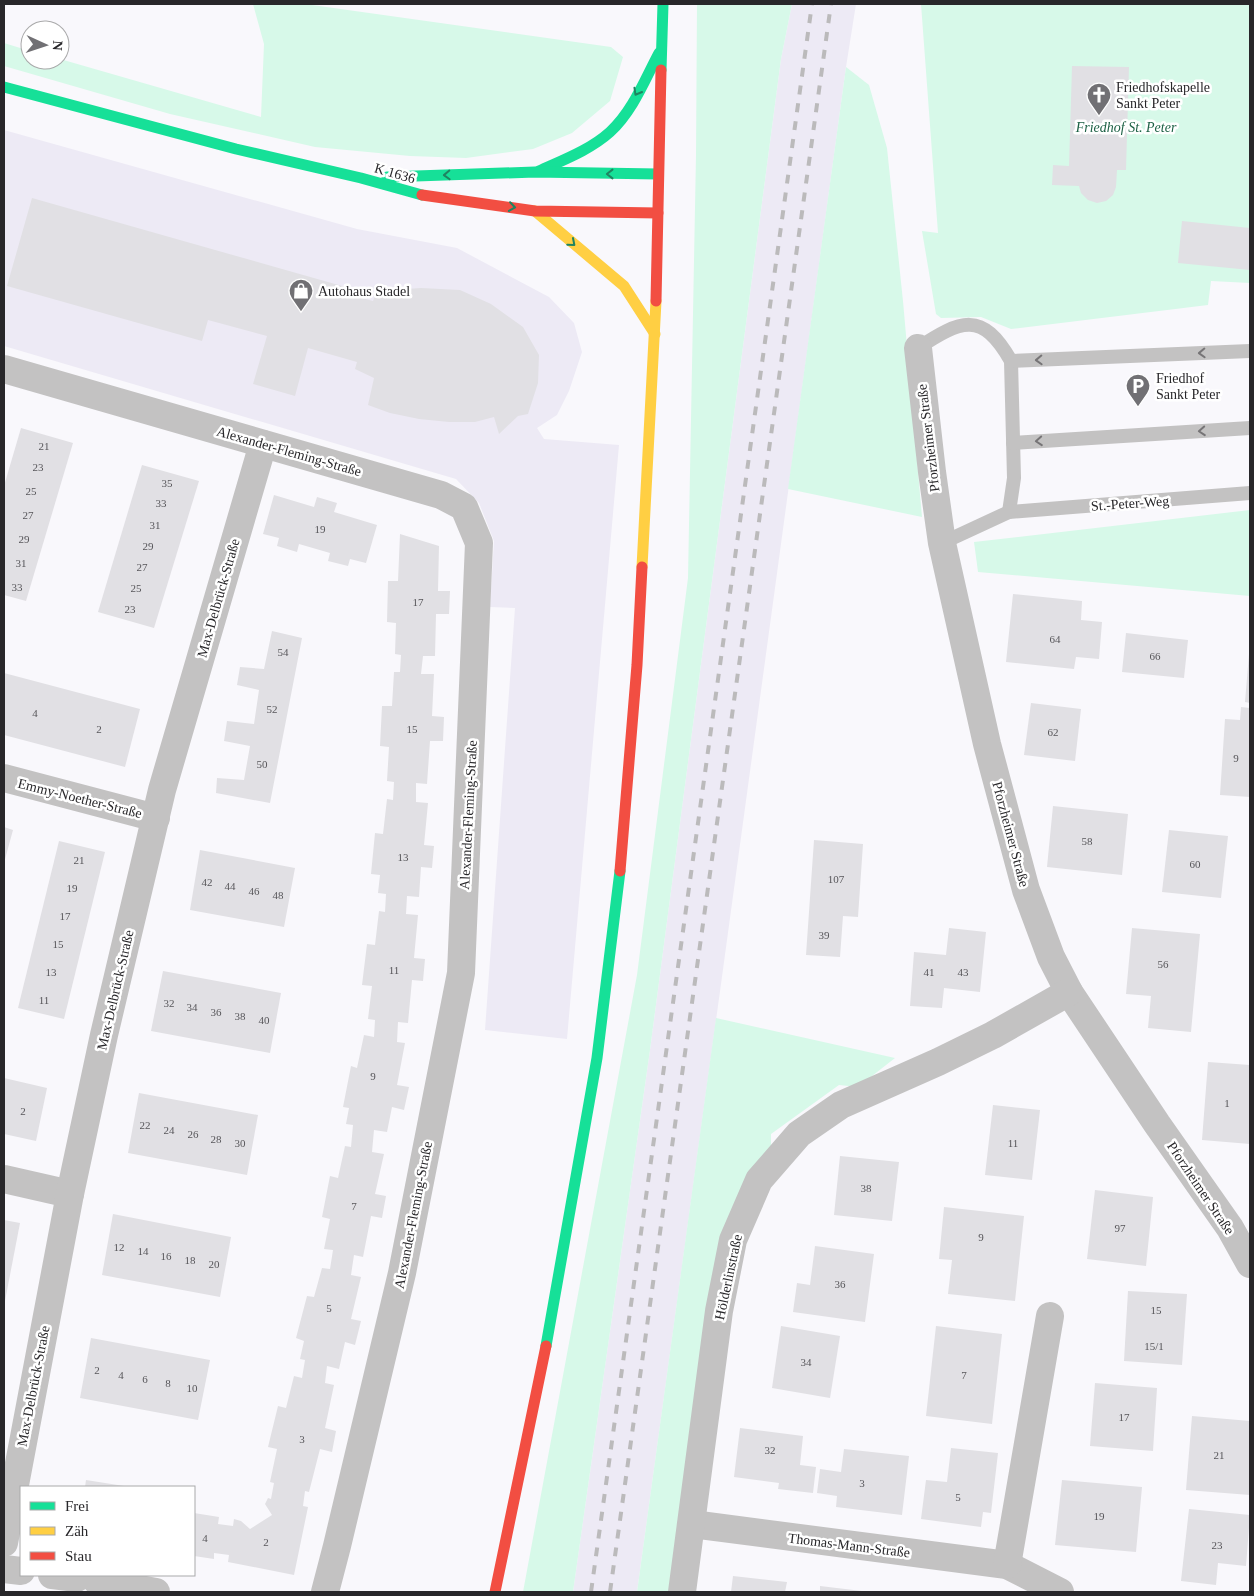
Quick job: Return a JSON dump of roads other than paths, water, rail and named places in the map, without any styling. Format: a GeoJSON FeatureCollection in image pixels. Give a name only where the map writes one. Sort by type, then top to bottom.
{"type":"FeatureCollection","features":[{"type":"Feature","properties":{"kind":"main road"},"geometry":{"type":"LineString","coordinates":[[495,1592],[550,1325],[597,1058],[617,904],[637,665],[655,334],[662,4]]}},
{"type":"Feature","properties":{"kind":"main road"},"geometry":{"type":"LineString","coordinates":[[536,172],[567,158],[610,131],[622,116],[661,50]]}},
{"type":"Feature","properties":{"kind":"main road","name":"K 1636"},"geometry":{"type":"LineString","coordinates":[[4,87],[236,149],[361,178],[414,194],[535,211],[658,213]]}},
{"type":"Feature","properties":{"kind":"main road","name":"K 1636"},"geometry":{"type":"LineString","coordinates":[[361,178],[536,172],[658,174]]}},
{"type":"Feature","properties":{"kind":"main road"},"geometry":{"type":"LineString","coordinates":[[535,211],[624,286],[655,334]]}},
{"type":"Feature","properties":{"kind":"street","name":"Pforzheimer Straße"},"geometry":{"type":"LineString","coordinates":[[918,348],[942,543],[987,744],[1026,890],[1051,956],[1069,992],[1157,1124],[1240,1222],[1250,1264]]}},
{"type":"Feature","properties":{"kind":"street","name":"Alexander-Fleming-Straße"},"geometry":{"type":"LineString","coordinates":[[4,369],[442,495],[464,507],[479,544],[461,973],[402,1273],[325,1592]]}},
{"type":"Feature","properties":{"kind":"street","name":"Max-Delbrück-Straße"},"geometry":{"type":"LineString","coordinates":[[4,1544],[70,1194],[104,1035],[162,790],[263,444]]}},
{"type":"Feature","properties":{"kind":"street","name":"Emmy-Noether-Straße"},"geometry":{"type":"LineString","coordinates":[[4,778],[156,818]]}},
{"type":"Feature","properties":{"kind":"street","name":"Hölderlinstraße"},"geometry":{"type":"LineString","coordinates":[[682,1592],[719,1312],[733,1240],[759,1180],[799,1134],[841,1105],[993,1036],[1069,992]]}},
{"type":"Feature","properties":{"kind":"street"},"geometry":{"type":"LineString","coordinates":[[4,1179],[70,1194]]}},
{"type":"Feature","properties":{"kind":"street"},"geometry":{"type":"LineString","coordinates":[[1007,1565],[1050,1316]]}},
{"type":"Feature","properties":{"kind":"street","name":"Thomas-Mann-Straße"},"geometry":{"type":"LineString","coordinates":[[692,1524],[1007,1565],[1060,1592]]}},
{"type":"Feature","properties":{"kind":"street"},"geometry":{"type":"LineString","coordinates":[[4,1569],[20,1571]]}},
{"type":"Feature","properties":{"kind":"street"},"geometry":{"type":"LineString","coordinates":[[75,1578],[156,1592]]}},
{"type":"Feature","properties":{"kind":"lane"},"geometry":{"type":"LineString","coordinates":[[918,348],[946,330],[969,324],[990,332],[1011,361],[1014,478],[1009,512],[942,543]]}},
{"type":"Feature","properties":{"kind":"lane"},"geometry":{"type":"LineString","coordinates":[[1011,361],[1250,351]]}},
{"type":"Feature","properties":{"kind":"lane"},"geometry":{"type":"LineString","coordinates":[[1014,443],[1250,428]]}},
{"type":"Feature","properties":{"kind":"lane","name":"St.-Peter-Weg"},"geometry":{"type":"LineString","coordinates":[[1009,512],[1250,493]]}},
{"type":"Feature","properties":{"kind":"railway"},"geometry":{"type":"LineString","coordinates":[[591,1592],[812,4]]}},
{"type":"Feature","properties":{"kind":"railway"},"geometry":{"type":"LineString","coordinates":[[610,1592],[831,4]]}},
{"type":"Feature","properties":{"kind":"place","name":"Friedhofskapelle Sankt Peter"},"geometry":{"type":"Point","coordinates":[1099,116]}},
{"type":"Feature","properties":{"kind":"place","name":"Autohaus Stadel"},"geometry":{"type":"Point","coordinates":[301,312]}},
{"type":"Feature","properties":{"kind":"place","name":"Friedhof Sankt Peter"},"geometry":{"type":"Point","coordinates":[1138,407]}},
{"type":"Feature","properties":{"kind":"park label","name":"Friedhof St. Peter"},"geometry":{"type":"Point","coordinates":[1126,127]}}]}
